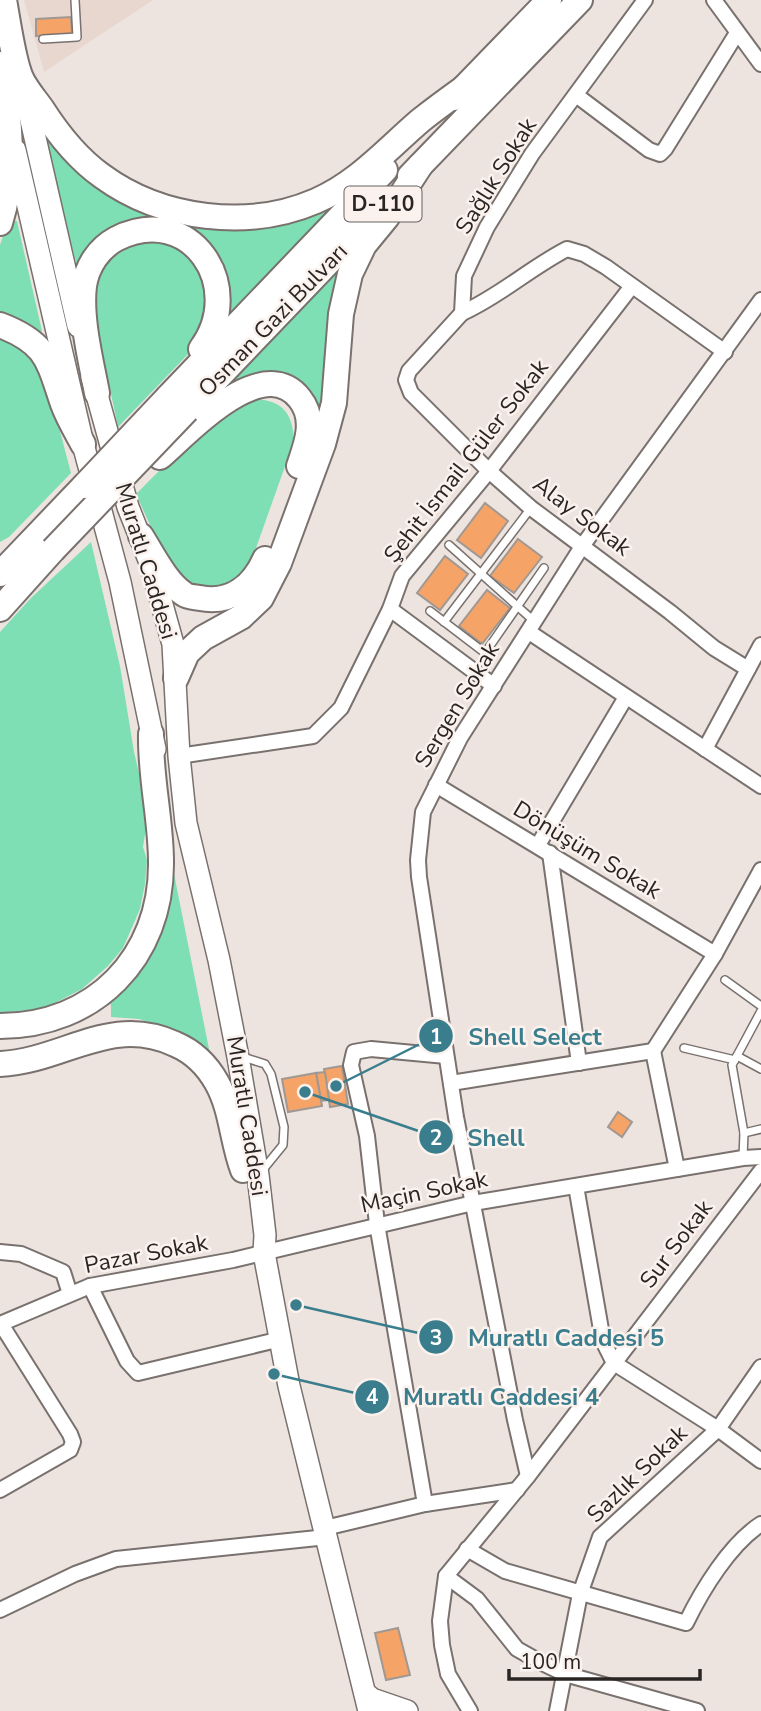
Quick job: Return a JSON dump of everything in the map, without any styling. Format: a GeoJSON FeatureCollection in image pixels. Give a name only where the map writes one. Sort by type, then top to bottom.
{"type":"FeatureCollection","features":[{"type":"Feature","properties":{"kind":"highway","name":"Muratlı Caddesi"},"geometry":{"type":"LineString","coordinates":[[4,0],[21,78]]}},
{"type":"Feature","properties":{"kind":"highway","name":"Osman Gazi Bulvarı"},"geometry":{"type":"LineString","coordinates":[[53,550],[178,403],[464,88],[549,0]]}},
{"type":"Feature","properties":{"kind":"highway","name":"Osman Gazi Bulvarı"},"geometry":{"type":"LineString","coordinates":[[84,486],[178,403],[420,166],[580,0]]}},
{"type":"Feature","properties":{"kind":"highway","name":"Muratlı Caddesi"},"geometry":{"type":"LineString","coordinates":[[0,64],[4,110]]}},
{"type":"Feature","properties":{"kind":"highway"},"geometry":{"type":"LineString","coordinates":[[21,78],[60,135],[103,177],[150,202],[183,212],[214,217],[248,217],[288,211],[317,201],[370,169],[421,121],[464,88]]}},
{"type":"Feature","properties":{"kind":"highway"},"geometry":{"type":"LineString","coordinates":[[0,223],[8,183],[4,110]]}},
{"type":"Feature","properties":{"kind":"highway"},"geometry":{"type":"LineString","coordinates":[[176,678],[187,653],[203,638],[241,617],[251,608],[261,598],[274,573],[302,503],[332,412],[338,380],[341,314],[350,274],[364,245],[387,217],[420,166]]}},
{"type":"Feature","properties":{"kind":"highway"},"geometry":{"type":"LineString","coordinates":[[97,393],[85,309],[84,287],[87,272],[95,257],[108,243],[128,233],[153,230],[181,236],[197,247],[208,261],[217,282],[219,303],[211,336],[178,403]]}},
{"type":"Feature","properties":{"kind":"highway"},"geometry":{"type":"LineString","coordinates":[[0,325],[26,337],[49,360],[68,417],[83,444]]}},
{"type":"Feature","properties":{"kind":"highway"},"geometry":{"type":"LineString","coordinates":[[53,550],[93,522],[160,457],[236,394],[265,383],[295,392],[309,416],[308,436],[260,571],[240,592],[215,600],[186,595],[168,577],[141,536]]}},
{"type":"Feature","properties":{"kind":"highway"},"geometry":{"type":"LineString","coordinates":[[0,550],[84,486]]}},
{"type":"Feature","properties":{"kind":"highway","name":"D-110"},"geometry":{"type":"LineString","coordinates":[[0,574],[84,486]]}},
{"type":"Feature","properties":{"kind":"highway","name":"D-110"},"geometry":{"type":"LineString","coordinates":[[0,609],[53,550]]}},
{"type":"Feature","properties":{"kind":"highway"},"geometry":{"type":"LineString","coordinates":[[0,1026],[25,1026],[51,1021],[95,1000],[118,981],[149,930],[158,902],[162,865],[150,760],[151,734]]}},
{"type":"Feature","properties":{"kind":"highway"},"geometry":{"type":"LineString","coordinates":[[0,1063],[31,1060],[114,1034],[137,1033],[164,1038],[201,1060],[217,1083],[229,1115],[234,1148],[251,1172]]}},
{"type":"Feature","properties":{"kind":"main road","name":"Muratlı Caddesi"},"geometry":{"type":"LineString","coordinates":[[21,78],[78,326],[128,507],[141,536],[173,644],[179,756],[191,849],[219,960],[238,1057],[257,1242],[264,1253],[289,1386],[367,1702]]}},
{"type":"Feature","properties":{"kind":"main road","name":"Muratlı Caddesi"},"geometry":{"type":"LineString","coordinates":[[4,110],[83,444],[120,582],[151,734],[205,943],[251,1172]]}},
{"type":"Feature","properties":{"kind":"main road"},"geometry":{"type":"LineString","coordinates":[[367,1702],[372,1699],[405,1711]]}},
{"type":"Feature","properties":{"kind":"street","name":"Sağlık Sokak"},"geometry":{"type":"LineString","coordinates":[[462,313],[464,276],[487,227],[532,153],[645,0]]}},
{"type":"Feature","properties":{"kind":"street"},"geometry":{"type":"LineString","coordinates":[[714,0],[761,64]]}},
{"type":"Feature","properties":{"kind":"street"},"geometry":{"type":"LineString","coordinates":[[576,95],[649,150],[660,154],[737,33]]}},
{"type":"Feature","properties":{"kind":"street"},"geometry":{"type":"LineString","coordinates":[[462,313],[484,303],[544,261],[567,249],[584,254],[725,352]]}},
{"type":"Feature","properties":{"kind":"street","name":"Şehit İsmail Güler Sokak"},"geometry":{"type":"LineString","coordinates":[[179,756],[313,736],[341,708],[390,609],[402,576],[489,471],[632,286]]}},
{"type":"Feature","properties":{"kind":"street","name":"Sergen Sokak"},"geometry":{"type":"LineString","coordinates":[[528,1476],[446,1056],[418,860],[423,812],[460,738],[583,545],[761,300]]}},
{"type":"Feature","properties":{"kind":"street","name":"Alay Sokak"},"geometry":{"type":"LineString","coordinates":[[462,313],[409,371],[406,380],[411,393],[489,471],[531,508],[583,545],[714,648],[748,669]]}},
{"type":"Feature","properties":{"kind":"street"},"geometry":{"type":"LineString","coordinates":[[390,609],[494,686]]}},
{"type":"Feature","properties":{"kind":"street"},"geometry":{"type":"LineString","coordinates":[[532,627],[626,697],[761,786]]}},
{"type":"Feature","properties":{"kind":"street"},"geometry":{"type":"LineString","coordinates":[[705,749],[761,645]]}},
{"type":"Feature","properties":{"kind":"street"},"geometry":{"type":"LineString","coordinates":[[579,1063],[544,849],[626,697]]}},
{"type":"Feature","properties":{"kind":"street","name":"Dönüşüm Sokak"},"geometry":{"type":"LineString","coordinates":[[436,785],[715,954]]}},
{"type":"Feature","properties":{"kind":"street"},"geometry":{"type":"LineString","coordinates":[[677,1169],[653,1051],[715,954],[761,870]]}},
{"type":"Feature","properties":{"kind":"street"},"geometry":{"type":"LineString","coordinates":[[425,1504],[377,1224],[367,1136],[351,1065],[354,1052],[372,1049],[446,1056]]}},
{"type":"Feature","properties":{"kind":"street"},"geometry":{"type":"LineString","coordinates":[[451,1083],[653,1051]]}},
{"type":"Feature","properties":{"kind":"street","name":"Maçin Sokak"},"geometry":{"type":"LineString","coordinates":[[264,1253],[473,1203],[761,1157]]}},
{"type":"Feature","properties":{"kind":"street","name":"Sur Sokak"},"geometry":{"type":"LineString","coordinates":[[446,1576],[528,1476],[761,1171]]}},
{"type":"Feature","properties":{"kind":"street"},"geometry":{"type":"LineString","coordinates":[[576,1186],[603,1341],[614,1363],[718,1429],[761,1461]]}},
{"type":"Feature","properties":{"kind":"street"},"geometry":{"type":"LineString","coordinates":[[0,1252],[21,1254],[63,1272],[70,1294]]}},
{"type":"Feature","properties":{"kind":"street","name":"Pazar Sokak"},"geometry":{"type":"LineString","coordinates":[[1,1324],[90,1286],[264,1253]]}},
{"type":"Feature","properties":{"kind":"street"},"geometry":{"type":"LineString","coordinates":[[90,1286],[127,1361],[138,1373],[281,1339]]}},
{"type":"Feature","properties":{"kind":"street"},"geometry":{"type":"LineString","coordinates":[[0,1490],[70,1450],[73,1442],[1,1324]]}},
{"type":"Feature","properties":{"kind":"street","name":"Sazlık Sokak"},"geometry":{"type":"LineString","coordinates":[[557,1711],[580,1594],[600,1537],[718,1429],[761,1367]]}},
{"type":"Feature","properties":{"kind":"street"},"geometry":{"type":"LineString","coordinates":[[0,1610],[75,1574],[116,1559],[326,1532],[425,1504],[517,1490]]}},
{"type":"Feature","properties":{"kind":"street"},"geometry":{"type":"LineString","coordinates":[[467,1549],[505,1571],[686,1623],[702,1589],[750,1531],[761,1524]]}},
{"type":"Feature","properties":{"kind":"street"},"geometry":{"type":"LineString","coordinates":[[470,1711],[448,1674],[442,1645],[440,1621],[446,1576],[477,1599],[517,1649],[565,1674],[697,1711]]}},
{"type":"Feature","properties":{"kind":"lane"},"geometry":{"type":"LineString","coordinates":[[43,38],[77,37],[75,0]]}},
{"type":"Feature","properties":{"kind":"lane"},"geometry":{"type":"LineString","coordinates":[[444,622],[531,508]]}},
{"type":"Feature","properties":{"kind":"lane"},"geometry":{"type":"LineString","coordinates":[[449,545],[517,606],[532,627]]}},
{"type":"Feature","properties":{"kind":"lane"},"geometry":{"type":"LineString","coordinates":[[430,611],[485,653],[544,568]]}},
{"type":"Feature","properties":{"kind":"lane"},"geometry":{"type":"LineString","coordinates":[[725,980],[761,1006]]}},
{"type":"Feature","properties":{"kind":"lane"},"geometry":{"type":"LineString","coordinates":[[743,1158],[744,1133],[732,1065],[761,1011]]}},
{"type":"Feature","properties":{"kind":"lane"},"geometry":{"type":"LineString","coordinates":[[684,1048],[736,1058],[761,1069]]}},
{"type":"Feature","properties":{"kind":"lane"},"geometry":{"type":"LineString","coordinates":[[238,1057],[265,1064],[271,1074],[284,1127],[282,1145],[251,1172]]}},
{"type":"Feature","properties":{"kind":"lane"},"geometry":{"type":"LineString","coordinates":[[744,1133],[761,1129]]}},
{"type":"Feature","properties":{"kind":"shaded area"},"geometry":{"type":"Polygon","coordinates":[[[24,0],[153,0],[44,72],[24,0]]]}},
{"type":"Feature","properties":{"kind":"green space"},"geometry":{"type":"Polygon","coordinates":[[[38,123],[147,211],[340,203],[229,318],[225,316],[226,296],[159,222],[78,269],[38,123]]]}},
{"type":"Feature","properties":{"kind":"green space"},"geometry":{"type":"Polygon","coordinates":[[[8,221],[17,221],[42,331],[40,333],[0,318],[0,245],[8,221]]]}},
{"type":"Feature","properties":{"kind":"green space"},"geometry":{"type":"Polygon","coordinates":[[[153,236],[193,253],[211,300],[192,350],[118,427],[90,294],[101,259],[115,245],[153,236]]]}},
{"type":"Feature","properties":{"kind":"green space"},"geometry":{"type":"Polygon","coordinates":[[[340,270],[324,427],[317,407],[305,388],[288,374],[260,373],[221,391],[340,270]]]}},
{"type":"Feature","properties":{"kind":"green space"},"geometry":{"type":"Polygon","coordinates":[[[0,335],[35,357],[46,378],[71,473],[9,537],[0,542],[0,335]]]}},
{"type":"Feature","properties":{"kind":"green space"},"geometry":{"type":"Polygon","coordinates":[[[254,399],[272,402],[284,410],[289,416],[294,441],[250,565],[239,581],[214,592],[182,581],[159,545],[136,494],[207,427],[238,406],[254,399]]]}},
{"type":"Feature","properties":{"kind":"green space"},"geometry":{"type":"Polygon","coordinates":[[[91,542],[120,666],[134,752],[145,798],[145,884],[140,909],[123,948],[108,966],[82,989],[45,1008],[0,1013],[0,632],[31,598],[91,542]]]}},
{"type":"Feature","properties":{"kind":"green space"},"geometry":{"type":"Polygon","coordinates":[[[172,864],[210,1054],[161,1026],[139,1019],[111,1017],[111,1005],[106,999],[172,864]]]}},
{"type":"Feature","properties":{"kind":"building"},"geometry":{"type":"Polygon","coordinates":[[[71,17],[72,34],[36,36],[36,19],[71,17]]]}},
{"type":"Feature","properties":{"kind":"building"},"geometry":{"type":"Polygon","coordinates":[[[485,503],[508,521],[481,558],[457,540],[485,503]]]}},
{"type":"Feature","properties":{"kind":"building"},"geometry":{"type":"Polygon","coordinates":[[[518,539],[542,557],[514,593],[490,576],[518,539]]]}},
{"type":"Feature","properties":{"kind":"building"},"geometry":{"type":"Polygon","coordinates":[[[445,556],[468,574],[440,610],[417,593],[445,556]]]}},
{"type":"Feature","properties":{"kind":"building"},"geometry":{"type":"Polygon","coordinates":[[[487,590],[510,608],[482,644],[459,626],[487,590]]]}},
{"type":"Feature","properties":{"kind":"building"},"geometry":{"type":"Polygon","coordinates":[[[342,1066],[348,1104],[330,1107],[324,1069],[342,1066]]]}},
{"type":"Feature","properties":{"kind":"building"},"geometry":{"type":"Polygon","coordinates":[[[325,1072],[329,1100],[321,1101],[316,1073],[325,1072]]]}},
{"type":"Feature","properties":{"kind":"building"},"geometry":{"type":"Polygon","coordinates":[[[316,1073],[322,1106],[288,1112],[282,1079],[316,1073]]]}},
{"type":"Feature","properties":{"kind":"building"},"geometry":{"type":"Polygon","coordinates":[[[618,1112],[632,1122],[622,1137],[608,1127],[618,1112]]]}},
{"type":"Feature","properties":{"kind":"building"},"geometry":{"type":"Polygon","coordinates":[[[398,1628],[410,1675],[386,1680],[375,1633],[398,1628]]]}},
{"type":"Feature","properties":{"kind":"place","name":"Shell Select"},"geometry":{"type":"Point","coordinates":[336,1086]}},
{"type":"Feature","properties":{"kind":"place","name":"Shell"},"geometry":{"type":"Point","coordinates":[305,1092]}},
{"type":"Feature","properties":{"kind":"place","name":"Muratlı Caddesi 5"},"geometry":{"type":"Point","coordinates":[296,1305]}},
{"type":"Feature","properties":{"kind":"place","name":"Muratlı Caddesi 4"},"geometry":{"type":"Point","coordinates":[274,1374]}}]}
